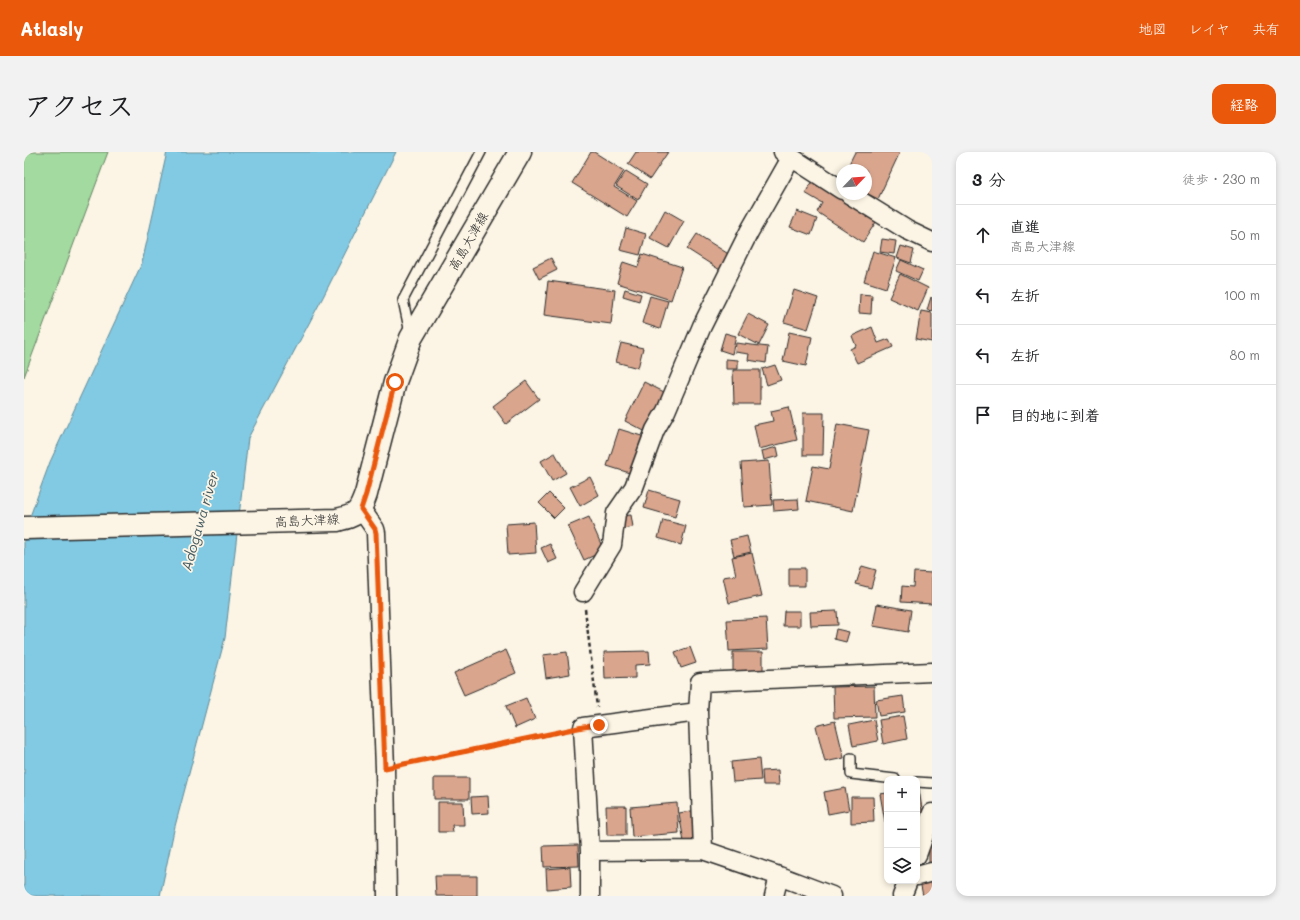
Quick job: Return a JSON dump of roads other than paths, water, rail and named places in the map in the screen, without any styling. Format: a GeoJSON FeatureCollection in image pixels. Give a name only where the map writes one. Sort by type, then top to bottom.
{"type":"FeatureCollection","features":[{"type":"Feature","properties":{"kind":"main road","name":"高島大津線"},"geometry":{"type":"LineString","coordinates":[[24,528],[337,520],[352,517],[361,509],[395,382],[411,338],[520,152]]}},
{"type":"Feature","properties":{"kind":"street"},"geometry":{"type":"LineString","coordinates":[[583,592],[612,545],[616,513],[634,487],[654,430],[666,411],[702,326],[787,155],[836,186]]}},
{"type":"Feature","properties":{"kind":"street"},"geometry":{"type":"LineString","coordinates":[[858,200],[906,230],[932,242]]}},
{"type":"Feature","properties":{"kind":"street"},"geometry":{"type":"LineString","coordinates":[[361,509],[375,529],[376,533],[385,768],[387,896]]}},
{"type":"Feature","properties":{"kind":"street"},"geometry":{"type":"LineString","coordinates":[[703,850],[698,712],[700,682],[932,672]]}},
{"type":"Feature","properties":{"kind":"street"},"geometry":{"type":"LineString","coordinates":[[590,896],[591,726],[698,712]]}},
{"type":"Feature","properties":{"kind":"street"},"geometry":{"type":"LineString","coordinates":[[920,848],[932,813]]}},
{"type":"Feature","properties":{"kind":"street"},"geometry":{"type":"LineString","coordinates":[[590,851],[703,850],[780,876],[832,896]]}},
{"type":"Feature","properties":{"kind":"street"},"geometry":{"type":"LineString","coordinates":[[920,875],[932,872]]}},
{"type":"Feature","properties":{"kind":"street"},"geometry":{"type":"LineString","coordinates":[[774,896],[780,876]]}},
{"type":"Feature","properties":{"kind":"street"},"geometry":{"type":"LineString","coordinates":[[902,896],[907,884]]}},
{"type":"Feature","properties":{"kind":"lane"},"geometry":{"type":"LineString","coordinates":[[411,338],[403,300],[481,152]]}},
{"type":"Feature","properties":{"kind":"lane"},"geometry":{"type":"LineString","coordinates":[[851,758],[851,774],[884,778]]}},
{"type":"Feature","properties":{"kind":"lane"},"geometry":{"type":"LineString","coordinates":[[920,782],[932,784]]}},
{"type":"Feature","properties":{"kind":"water","name":"Adogawa river"},"geometry":{"type":"Polygon","coordinates":[[[167,152],[396,152],[323,297],[248,438],[225,638],[174,830],[160,896],[24,896],[24,533],[50,462],[142,263],[167,152]]]}}]}
